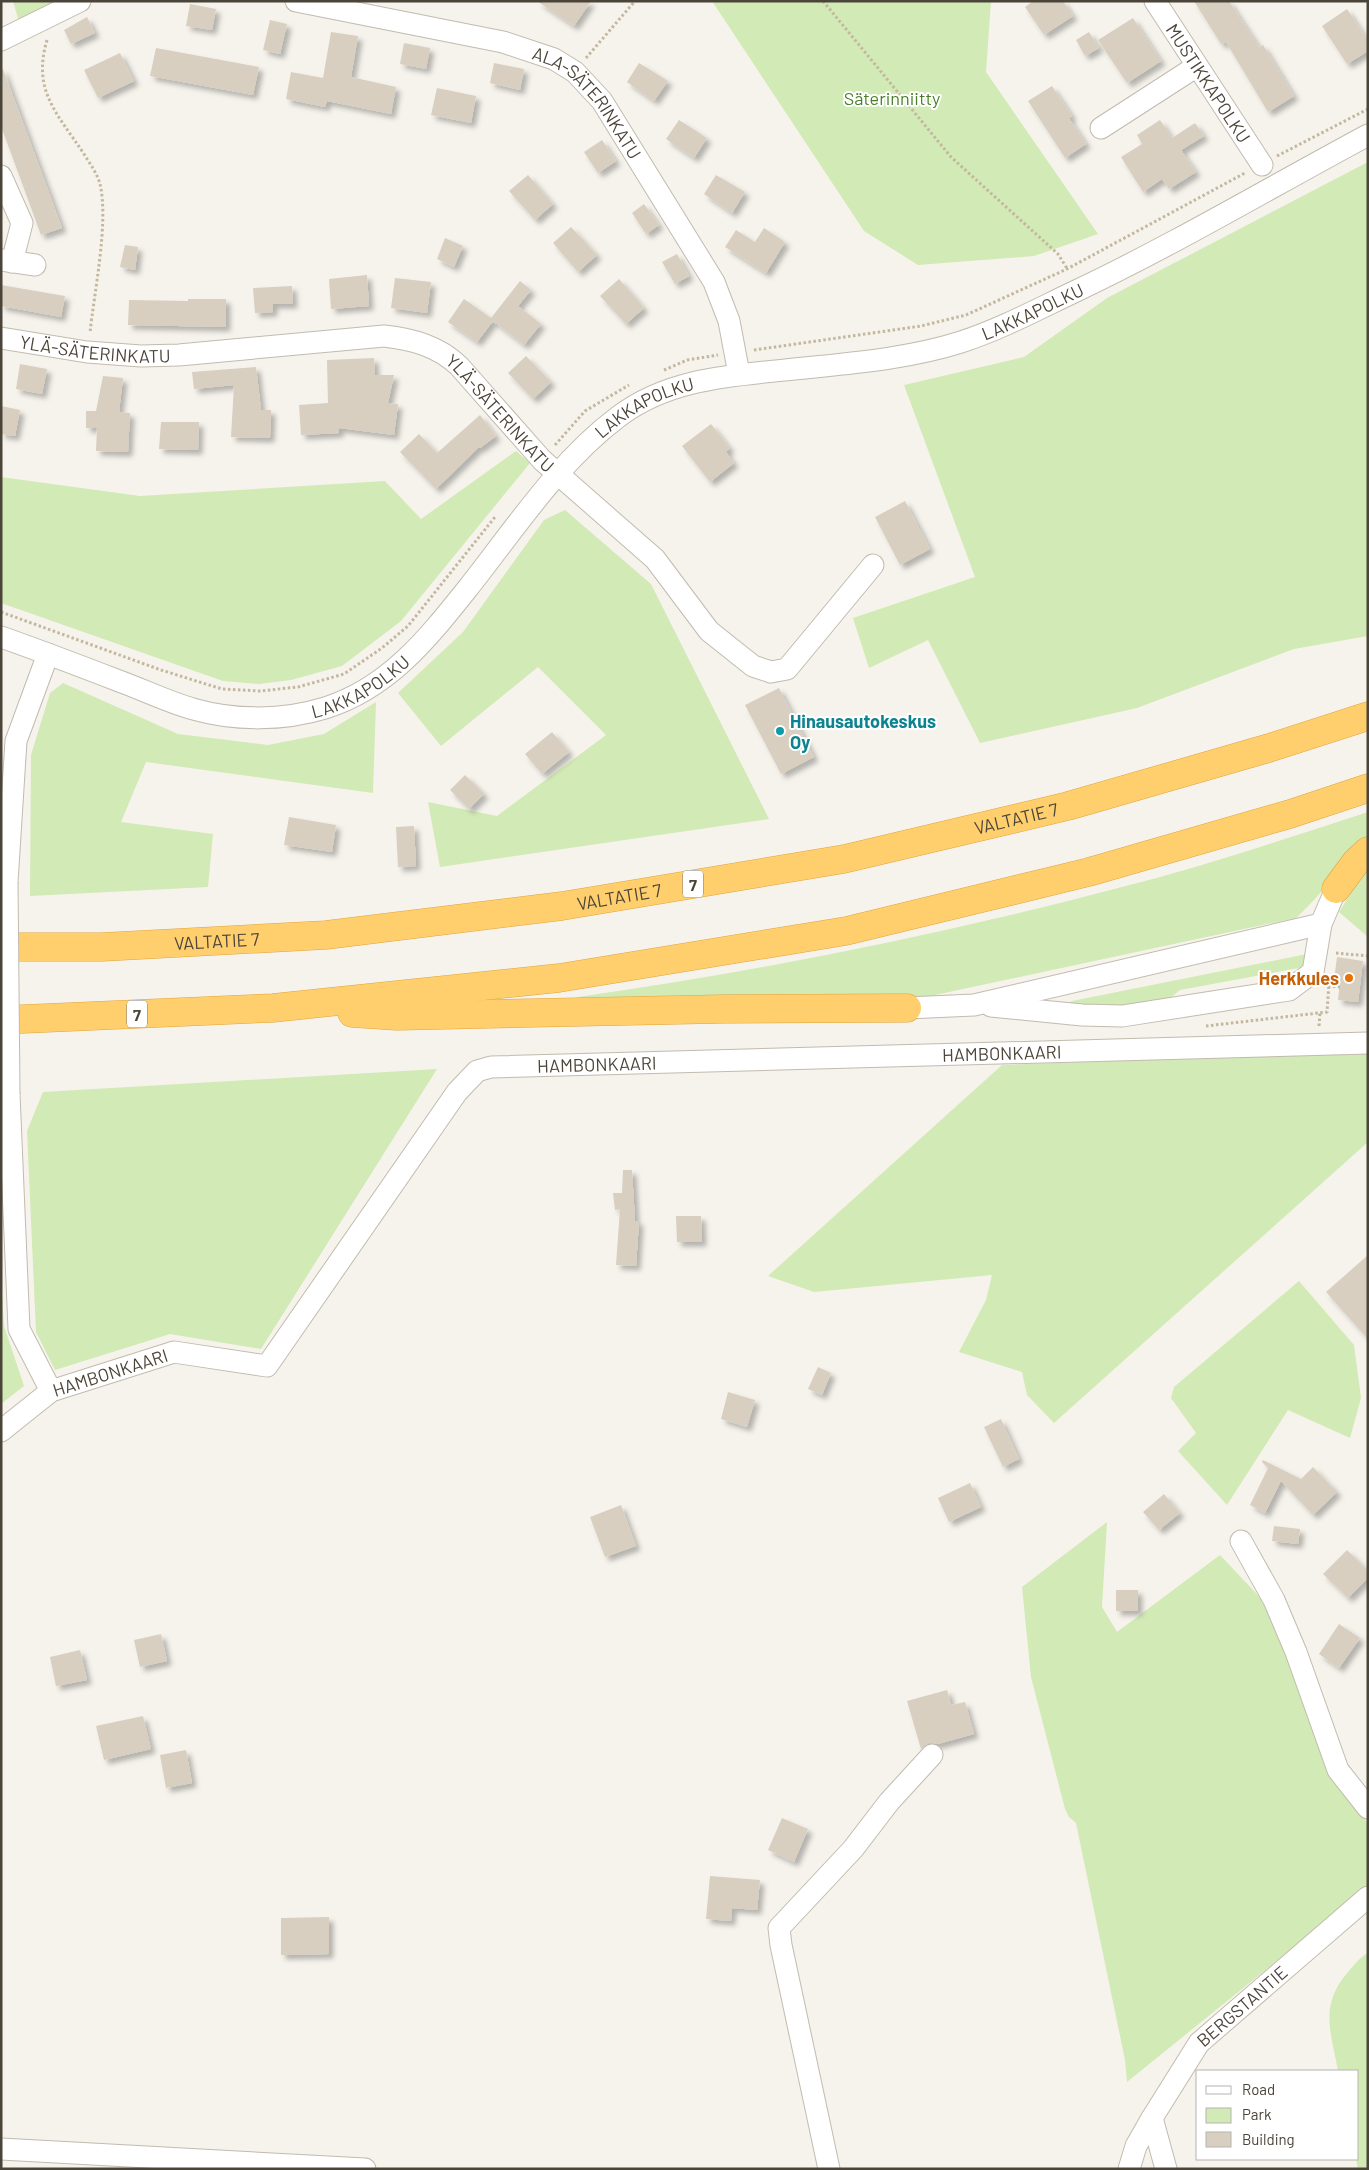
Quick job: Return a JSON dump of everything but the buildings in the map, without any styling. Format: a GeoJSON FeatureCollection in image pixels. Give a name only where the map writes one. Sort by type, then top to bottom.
{"type":"FeatureCollection","features":[{"type":"Feature","properties":{"kind":"highway","name":"VALTATIE 7"},"geometry":{"type":"LineString","coordinates":[[1,947],[102,946],[326,934],[562,906],[844,859],[1068,806],[1270,748],[1368,716]]}},
{"type":"Feature","properties":{"kind":"highway","name":"7"},"geometry":{"type":"LineString","coordinates":[[1,1020],[273,1008],[559,978],[846,931],[1089,872],[1290,814],[1368,788]]}},
{"type":"Feature","properties":{"kind":"highway"},"geometry":{"type":"LineString","coordinates":[[1336,889],[1356,862],[1368,852]]}},
{"type":"Feature","properties":{"kind":"highway"},"geometry":{"type":"LineString","coordinates":[[273,1008],[397,1016],[723,1009],[907,1008]]}},
{"type":"Feature","properties":{"kind":"street"},"geometry":{"type":"LineString","coordinates":[[1,40],[80,1]]}},
{"type":"Feature","properties":{"kind":"street","name":"ALA-SÄTERINKATU"},"geometry":{"type":"LineString","coordinates":[[296,1],[503,42],[554,59],[575,72],[602,102],[714,282],[729,321],[747,349],[739,374]]}},
{"type":"Feature","properties":{"kind":"street","name":"MUSTIKKAPOLKU"},"geometry":{"type":"LineString","coordinates":[[1155,1],[1262,165]]}},
{"type":"Feature","properties":{"kind":"street"},"geometry":{"type":"LineString","coordinates":[[1101,128],[1197,66]]}},
{"type":"Feature","properties":{"kind":"street","name":"LAKKAPOLKU"},"geometry":{"type":"LineString","coordinates":[[1,637],[193,709],[232,716],[262,718],[326,708],[378,681],[417,651],[558,474],[600,432],[620,415],[640,403],[678,386],[739,374],[901,356],[959,343],[997,329],[1108,276],[1368,135]]}},
{"type":"Feature","properties":{"kind":"street"},"geometry":{"type":"LineString","coordinates":[[1,176],[22,223],[7,261],[35,265]]}},
{"type":"Feature","properties":{"kind":"street","name":"YLÄ-SÄTERINKATU"},"geometry":{"type":"LineString","coordinates":[[1,338],[87,352],[141,356],[179,355],[384,336],[406,338],[430,346],[448,356],[542,460],[655,559],[709,632],[753,666],[771,672],[787,669],[873,565]]}},
{"type":"Feature","properties":{"kind":"street"},"geometry":{"type":"LineString","coordinates":[[48,654],[16,742],[7,882],[10,1094],[19,1329],[51,1391]]}},
{"type":"Feature","properties":{"kind":"street"},"geometry":{"type":"LineString","coordinates":[[907,1008],[974,1005],[1082,1016],[1122,1016],[1289,990],[1313,972],[1321,924],[1336,889]]}},
{"type":"Feature","properties":{"kind":"street"},"geometry":{"type":"LineString","coordinates":[[974,1005],[1321,924]]}},
{"type":"Feature","properties":{"kind":"street","name":"HAMBONKAARI"},"geometry":{"type":"LineString","coordinates":[[1,1431],[51,1391],[174,1352],[267,1366],[457,1092],[477,1071],[491,1067],[1368,1043]]}},
{"type":"Feature","properties":{"kind":"street"},"geometry":{"type":"LineString","coordinates":[[1241,1540],[1274,1600],[1296,1652],[1338,1770],[1368,1808]]}},
{"type":"Feature","properties":{"kind":"street"},"geometry":{"type":"LineString","coordinates":[[828,2169],[779,1928],[853,1849],[889,1802],[932,1755]]}},
{"type":"Feature","properties":{"kind":"street","name":"BERGSTANTIE"},"geometry":{"type":"LineString","coordinates":[[1129,2169],[1136,2146],[1199,2043],[1368,1898]]}},
{"type":"Feature","properties":{"kind":"street"},"geometry":{"type":"LineString","coordinates":[[1152,2118],[1166,2169]]}},
{"type":"Feature","properties":{"kind":"street"},"geometry":{"type":"LineString","coordinates":[[1,2149],[365,2169]]}},
{"type":"Feature","properties":{"kind":"path"},"geometry":{"type":"LineString","coordinates":[[580,64],[635,1]]}},
{"type":"Feature","properties":{"kind":"path"},"geometry":{"type":"LineString","coordinates":[[823,1],[951,157],[1058,254],[1078,290]]}},
{"type":"Feature","properties":{"kind":"path"},"geometry":{"type":"LineString","coordinates":[[48,17],[48,36],[42,60],[42,84],[57,112],[94,170],[100,184],[102,199],[102,226],[89,334]]}},
{"type":"Feature","properties":{"kind":"path"},"geometry":{"type":"LineString","coordinates":[[662,370],[687,360],[747,349],[921,326],[966,315],[1067,269],[1368,110]]}},
{"type":"Feature","properties":{"kind":"path"},"geometry":{"type":"LineString","coordinates":[[542,460],[585,412],[630,384]]}},
{"type":"Feature","properties":{"kind":"path"},"geometry":{"type":"LineString","coordinates":[[1,612],[161,670],[222,689],[260,691],[298,687],[344,674],[382,648],[408,626],[499,513]]}},
{"type":"Feature","properties":{"kind":"green space"},"geometry":{"type":"Polygon","coordinates":[[[13,1],[60,1],[19,22],[13,1]]]}},
{"type":"Feature","properties":{"kind":"green space","name":"Säterinniitty"},"geometry":{"type":"Polygon","coordinates":[[[712,1],[991,1],[986,72],[1098,234],[1034,256],[918,265],[864,231],[712,1]]]}},
{"type":"Feature","properties":{"kind":"green space"},"geometry":{"type":"Polygon","coordinates":[[[1368,162],[1368,636],[1294,649],[1137,708],[980,743],[928,640],[869,668],[853,618],[975,577],[904,385],[1024,357],[1107,298],[1368,162]]]}},
{"type":"Feature","properties":{"kind":"green space"},"geometry":{"type":"Polygon","coordinates":[[[516,451],[530,463],[401,621],[342,666],[291,680],[259,684],[223,681],[1,603],[1,477],[140,496],[385,481],[421,519],[516,451]]]}},
{"type":"Feature","properties":{"kind":"green space"},"geometry":{"type":"Polygon","coordinates":[[[565,510],[651,584],[769,819],[440,867],[428,802],[497,816],[606,735],[538,667],[441,746],[398,693],[463,632],[544,520],[565,510]]]}},
{"type":"Feature","properties":{"kind":"green space"},"geometry":{"type":"Polygon","coordinates":[[[63,683],[178,734],[268,745],[324,734],[376,702],[373,793],[146,762],[121,822],[213,834],[208,887],[30,896],[31,755],[50,693],[63,683]]]}},
{"type":"Feature","properties":{"kind":"green space"},"geometry":{"type":"Polygon","coordinates":[[[1368,812],[1368,839],[1296,918],[907,1001],[569,1002],[578,997],[714,976],[984,921],[1181,871],[1368,812]]]}},
{"type":"Feature","properties":{"kind":"green space"},"geometry":{"type":"Polygon","coordinates":[[[1368,871],[1368,937],[1339,912],[1361,877],[1368,871]]]}},
{"type":"Feature","properties":{"kind":"green space"},"geometry":{"type":"Polygon","coordinates":[[[1307,954],[1307,963],[1299,968],[1180,990],[1162,1005],[1105,1012],[1067,1004],[1072,1001],[1307,954]]]}},
{"type":"Feature","properties":{"kind":"green space"},"geometry":{"type":"Polygon","coordinates":[[[1368,1051],[1368,1142],[1054,1423],[1027,1395],[1022,1372],[959,1352],[986,1300],[992,1275],[814,1292],[768,1276],[1002,1065],[1368,1051]]]}},
{"type":"Feature","properties":{"kind":"green space"},"geometry":{"type":"Polygon","coordinates":[[[437,1069],[261,1349],[170,1334],[55,1370],[36,1332],[27,1131],[43,1092],[437,1069]]]}},
{"type":"Feature","properties":{"kind":"green space"},"geometry":{"type":"Polygon","coordinates":[[[1,1277],[4,1326],[24,1386],[1,1404],[1,1277]]]}},
{"type":"Feature","properties":{"kind":"green space"},"geometry":{"type":"Polygon","coordinates":[[[1299,1281],[1354,1345],[1361,1398],[1350,1438],[1288,1410],[1227,1505],[1178,1451],[1196,1433],[1171,1398],[1174,1387],[1299,1281]]]}},
{"type":"Feature","properties":{"kind":"green space"},"geometry":{"type":"Polygon","coordinates":[[[1107,1522],[1102,1607],[1117,1632],[1220,1555],[1271,1609],[1336,1778],[1368,1824],[1368,1887],[1127,2082],[1125,2060],[1076,1823],[1069,1817],[1065,1809],[1031,1677],[1022,1587],[1107,1522]]]}},
{"type":"Feature","properties":{"kind":"green space"},"geometry":{"type":"Polygon","coordinates":[[[1368,1953],[1368,2169],[1358,2169],[1356,2160],[1359,2160],[1359,2070],[1338,2070],[1330,2031],[1330,2008],[1333,1996],[1339,1984],[1362,1957],[1368,1953]]]}},
{"type":"Feature","properties":{"kind":"place","name":"Hinausautokeskus Oy"},"geometry":{"type":"Point","coordinates":[780,731]}},
{"type":"Feature","properties":{"kind":"place","name":"Herkkules"},"geometry":{"type":"Point","coordinates":[1349,978]}}]}
